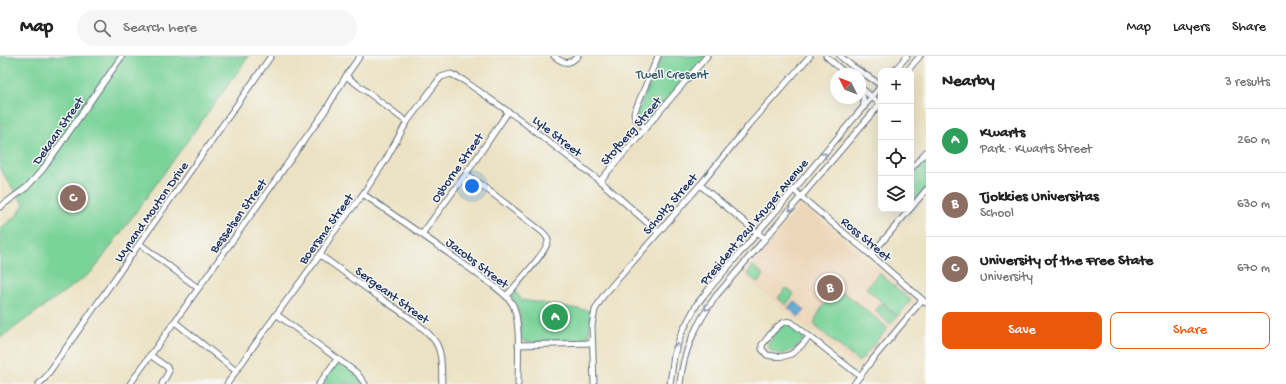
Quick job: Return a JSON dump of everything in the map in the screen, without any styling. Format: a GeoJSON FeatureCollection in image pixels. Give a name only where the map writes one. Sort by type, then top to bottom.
{"type":"FeatureCollection","features":[{"type":"Feature","properties":{"kind":"street","name":"Dekaan Street"},"geometry":{"type":"LineString","coordinates":[[0,207],[27,187],[40,173],[122,56]]}},
{"type":"Feature","properties":{"kind":"street","name":"Wynand Mouton Drive"},"geometry":{"type":"LineString","coordinates":[[41,384],[271,56]]}},
{"type":"Feature","properties":{"kind":"street","name":"Besselsen Street"},"geometry":{"type":"LineString","coordinates":[[130,384],[325,111],[360,56]]}},
{"type":"Feature","properties":{"kind":"street"},"geometry":{"type":"LineString","coordinates":[[554,56],[567,63],[574,60],[578,56]]}},
{"type":"Feature","properties":{"kind":"street"},"geometry":{"type":"LineString","coordinates":[[645,128],[636,118],[634,113],[658,56]]}},
{"type":"Feature","properties":{"kind":"street","name":"Stofberg Street"},"geometry":{"type":"LineString","coordinates":[[600,181],[708,56]]}},
{"type":"Feature","properties":{"kind":"street","name":"Scholtz Street"},"geometry":{"type":"LineString","coordinates":[[594,384],[592,343],[593,316],[597,305],[606,292],[810,56]]}},
{"type":"Feature","properties":{"kind":"street"},"geometry":{"type":"LineString","coordinates":[[826,56],[839,68]]}},
{"type":"Feature","properties":{"kind":"street"},"geometry":{"type":"LineString","coordinates":[[840,56],[878,84]]}},
{"type":"Feature","properties":{"kind":"street"},"geometry":{"type":"LineString","coordinates":[[897,68],[907,56]]}},
{"type":"Feature","properties":{"kind":"street"},"geometry":{"type":"LineString","coordinates":[[910,68],[920,56]]}},
{"type":"Feature","properties":{"kind":"street","name":"Lyle Street"},"geometry":{"type":"LineString","coordinates":[[437,82],[441,77],[446,75],[451,74],[456,76],[508,112],[600,181],[658,232]]}},
{"type":"Feature","properties":{"kind":"street"},"geometry":{"type":"LineString","coordinates":[[346,76],[407,122]]}},
{"type":"Feature","properties":{"kind":"street","name":"Boersma Street"},"geometry":{"type":"LineString","coordinates":[[227,384],[320,255],[331,236],[363,194],[385,162],[407,122],[437,82]]}},
{"type":"Feature","properties":{"kind":"street","name":"President Paul Kruger Avenue"},"geometry":{"type":"LineString","coordinates":[[670,384],[674,355],[681,334],[697,304],[878,90]]}},
{"type":"Feature","properties":{"kind":"street"},"geometry":{"type":"LineString","coordinates":[[866,94],[878,102]]}},
{"type":"Feature","properties":{"kind":"street","name":"President Paul Kruger Avenue"},"geometry":{"type":"LineString","coordinates":[[680,384],[682,365],[686,351],[704,313],[716,296],[879,104]]}},
{"type":"Feature","properties":{"kind":"street","name":"Osborne Street"},"geometry":{"type":"LineString","coordinates":[[422,234],[466,174],[508,112]]}},
{"type":"Feature","properties":{"kind":"street"},"geometry":{"type":"LineString","coordinates":[[914,166],[926,152]]}},
{"type":"Feature","properties":{"kind":"street"},"geometry":{"type":"LineString","coordinates":[[466,174],[540,230],[546,236],[548,241],[546,247],[506,296]]}},
{"type":"Feature","properties":{"kind":"street"},"geometry":{"type":"LineString","coordinates":[[700,185],[765,239]]}},
{"type":"Feature","properties":{"kind":"street","name":"Ross Street"},"geometry":{"type":"LineString","coordinates":[[794,190],[924,302]]}},
{"type":"Feature","properties":{"kind":"street"},"geometry":{"type":"LineString","coordinates":[[914,203],[926,190]]}},
{"type":"Feature","properties":{"kind":"street","name":"Jacobs Street"},"geometry":{"type":"LineString","coordinates":[[363,194],[422,234],[506,296],[513,305],[516,313],[518,384]]}},
{"type":"Feature","properties":{"kind":"street"},"geometry":{"type":"LineString","coordinates":[[871,255],[906,212]]}},
{"type":"Feature","properties":{"kind":"street"},"geometry":{"type":"LineString","coordinates":[[140,244],[198,288]]}},
{"type":"Feature","properties":{"kind":"street","name":"Sergeant Street"},"geometry":{"type":"LineString","coordinates":[[320,255],[353,280],[416,323],[429,334],[439,348],[442,384]]}},
{"type":"Feature","properties":{"kind":"street"},"geometry":{"type":"LineString","coordinates":[[854,384],[924,302]]}},
{"type":"Feature","properties":{"kind":"street"},"geometry":{"type":"LineString","coordinates":[[276,314],[357,373],[365,384]]}},
{"type":"Feature","properties":{"kind":"street"},"geometry":{"type":"LineString","coordinates":[[809,337],[799,350],[789,356],[767,355],[762,349],[762,346],[779,325],[785,321],[791,322],[860,376]]}},
{"type":"Feature","properties":{"kind":"street"},"geometry":{"type":"LineString","coordinates":[[175,322],[236,371]]}},
{"type":"Feature","properties":{"kind":"street"},"geometry":{"type":"LineString","coordinates":[[685,326],[695,330]]}},
{"type":"Feature","properties":{"kind":"street"},"geometry":{"type":"LineString","coordinates":[[518,345],[592,343]]}},
{"type":"Feature","properties":{"kind":"street"},"geometry":{"type":"LineString","coordinates":[[150,355],[167,367],[169,371],[162,384]]}},
{"type":"Feature","properties":{"kind":"street"},"geometry":{"type":"LineString","coordinates":[[319,384],[337,359]]}},
{"type":"Feature","properties":{"kind":"shaded area"},"geometry":{"type":"Polygon","coordinates":[[[802,204],[916,300],[858,369],[743,276],[802,204]]]}},
{"type":"Feature","properties":{"kind":"green space"},"geometry":{"type":"Polygon","coordinates":[[[0,56],[249,56],[93,271],[0,338],[0,229],[17,215],[24,205],[0,169],[0,56]]]}},
{"type":"Feature","properties":{"kind":"green space","name":"Twell Cresent"},"geometry":{"type":"Polygon","coordinates":[[[662,56],[706,56],[652,121],[643,121],[636,115],[662,56]]]}},
{"type":"Feature","properties":{"kind":"green space"},"geometry":{"type":"Polygon","coordinates":[[[926,156],[926,188],[915,200],[914,200],[914,170],[926,156]]]}},
{"type":"Feature","properties":{"kind":"green space"},"geometry":{"type":"Polygon","coordinates":[[[753,266],[764,275],[758,283],[747,274],[753,266]]]}},
{"type":"Feature","properties":{"kind":"green space"},"geometry":{"type":"Polygon","coordinates":[[[879,273],[911,300],[898,316],[866,288],[879,273]]]}},
{"type":"Feature","properties":{"kind":"green space"},"geometry":{"type":"Polygon","coordinates":[[[786,288],[794,294],[786,305],[778,298],[786,288]]]}},
{"type":"Feature","properties":{"kind":"green space"},"geometry":{"type":"Polygon","coordinates":[[[515,291],[522,300],[591,311],[589,337],[587,339],[526,342],[520,338],[520,316],[511,295],[515,291]]]}},
{"type":"Feature","properties":{"kind":"green space"},"geometry":{"type":"Polygon","coordinates":[[[843,292],[888,328],[859,362],[814,325],[818,314],[824,305],[833,297],[843,292]]]}},
{"type":"Feature","properties":{"kind":"green space"},"geometry":{"type":"Polygon","coordinates":[[[881,303],[897,317],[890,324],[875,311],[881,303]]]}},
{"type":"Feature","properties":{"kind":"green space"},"geometry":{"type":"Polygon","coordinates":[[[789,323],[804,337],[798,346],[793,350],[776,353],[767,346],[776,332],[785,324],[789,323]]]}},
{"type":"Feature","properties":{"kind":"green space"},"geometry":{"type":"Polygon","coordinates":[[[338,360],[357,371],[365,384],[320,384],[338,360]]]}},
{"type":"Feature","properties":{"kind":"water"},"geometry":{"type":"Polygon","coordinates":[[[794,301],[805,310],[799,317],[788,308],[794,301]]]}},
{"type":"Feature","properties":{"kind":"place","name":"University of the Free State"},"geometry":{"type":"Point","coordinates":[73,198]}},
{"type":"Feature","properties":{"kind":"place","name":"Tjokkies Universitas"},"geometry":{"type":"Point","coordinates":[830,288]}},
{"type":"Feature","properties":{"kind":"place","name":"Kwarts"},"geometry":{"type":"Point","coordinates":[555,317]}}]}
